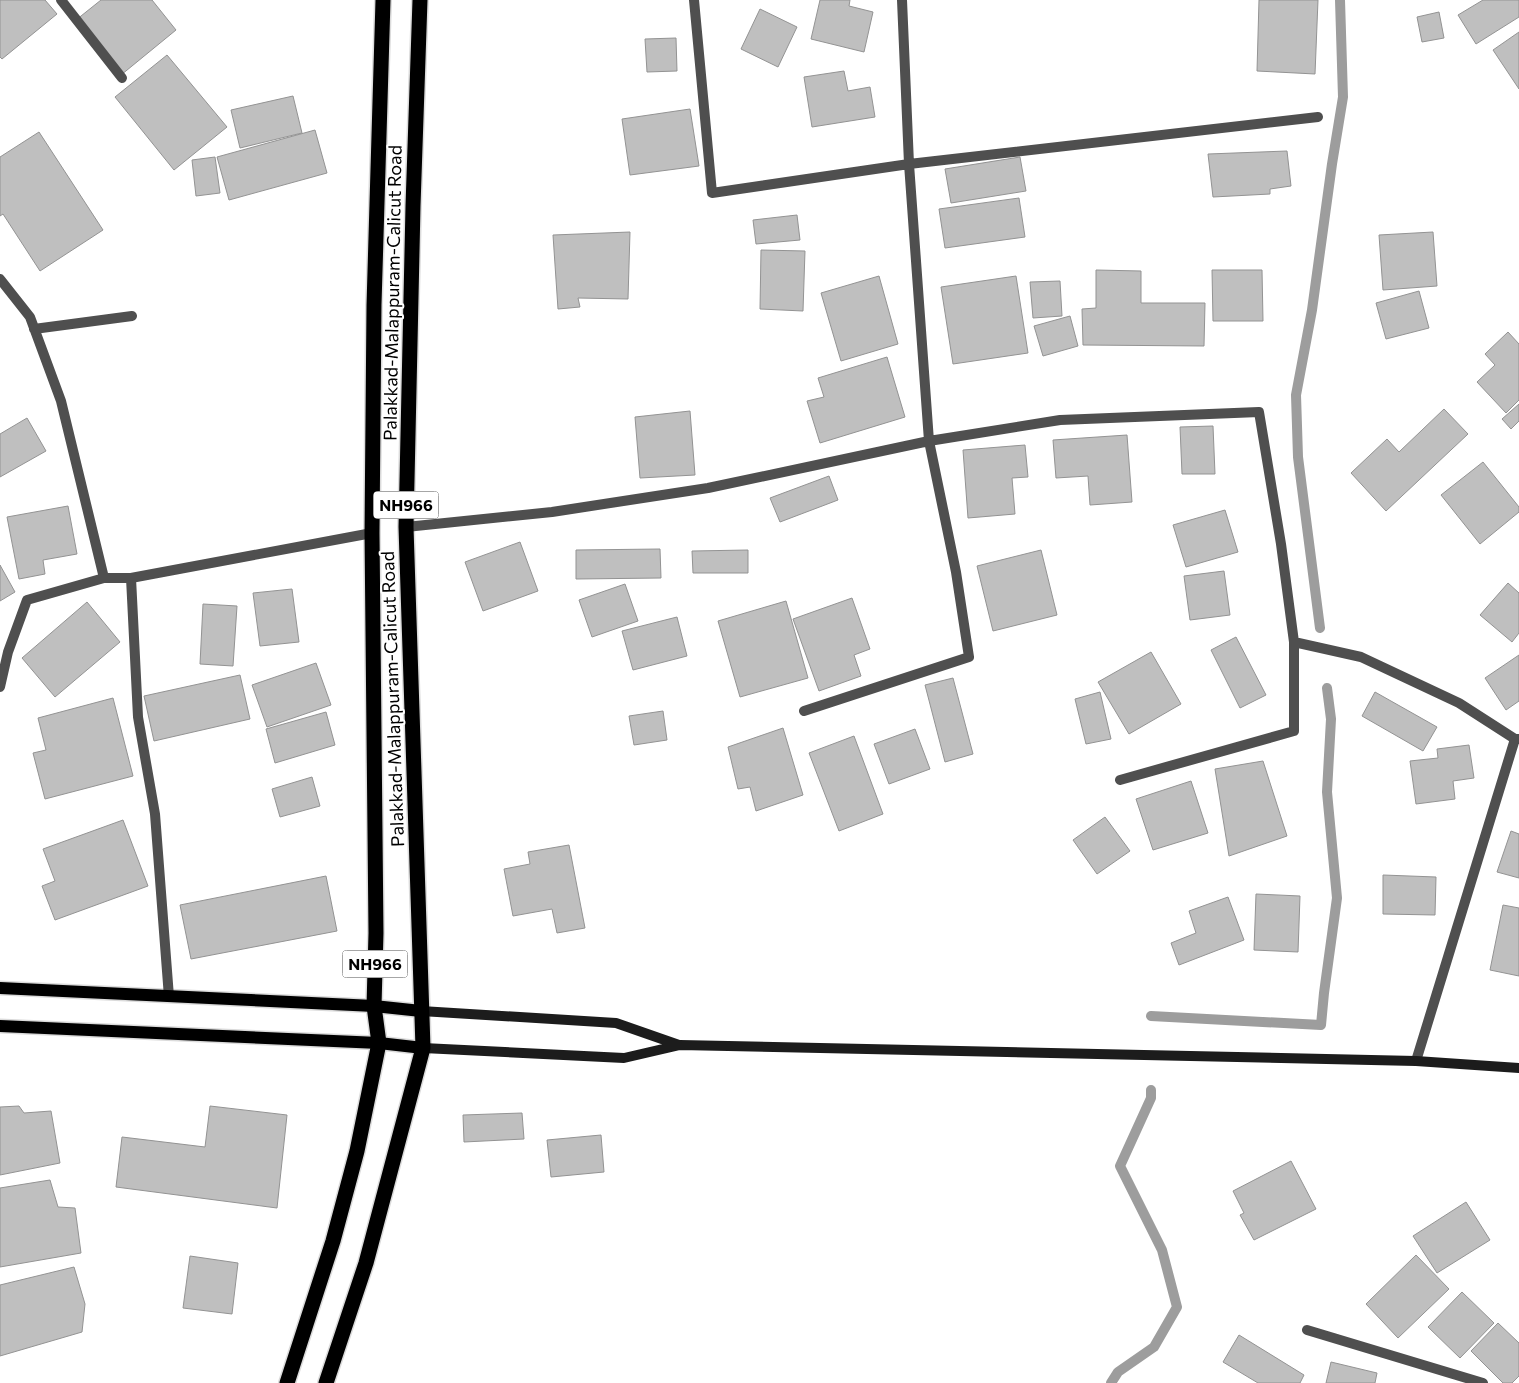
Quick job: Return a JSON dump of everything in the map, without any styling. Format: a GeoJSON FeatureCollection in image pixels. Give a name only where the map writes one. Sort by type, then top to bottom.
{"type":"FeatureCollection","features":[{"type":"Feature","properties":{"kind":"highway","name":"Palakkad-Malappuram-Calicut Road"},"geometry":{"type":"LineString","coordinates":[[287,1383],[333,1241],[357,1151],[379,1043],[374,1006],[376,933],[372,533],[374,305],[383,0]]}},
{"type":"Feature","properties":{"kind":"highway","name":"Palakkad-Malappuram-Calicut Road"},"geometry":{"type":"LineString","coordinates":[[326,1383],[366,1263],[424,1048],[421,1011],[406,527],[413,206],[420,0]]}},
{"type":"Feature","properties":{"kind":"main road"},"geometry":{"type":"LineString","coordinates":[[0,988],[374,1006],[421,1011],[616,1022],[680,1045]]}},
{"type":"Feature","properties":{"kind":"main road"},"geometry":{"type":"LineString","coordinates":[[0,1026],[379,1043],[424,1048],[624,1058],[680,1045],[1416,1061],[1519,1068]]}},
{"type":"Feature","properties":{"kind":"street"},"geometry":{"type":"LineString","coordinates":[[61,0],[122,78]]}},
{"type":"Feature","properties":{"kind":"street"},"geometry":{"type":"LineString","coordinates":[[694,0],[712,193],[909,164],[1318,117]]}},
{"type":"Feature","properties":{"kind":"street"},"geometry":{"type":"LineString","coordinates":[[804,711],[969,657],[956,572],[929,441],[909,164],[902,0]]}},
{"type":"Feature","properties":{"kind":"street"},"geometry":{"type":"LineString","coordinates":[[0,280],[30,318],[61,401],[104,578]]}},
{"type":"Feature","properties":{"kind":"street"},"geometry":{"type":"LineString","coordinates":[[34,329],[132,316]]}},
{"type":"Feature","properties":{"kind":"street"},"geometry":{"type":"LineString","coordinates":[[406,527],[552,512],[708,488],[929,441],[1060,420],[1259,412],[1281,544],[1294,642],[1294,731],[1120,780]]}},
{"type":"Feature","properties":{"kind":"street"},"geometry":{"type":"LineString","coordinates":[[0,687],[8,652],[27,600],[104,578],[131,578],[372,533]]}},
{"type":"Feature","properties":{"kind":"street"},"geometry":{"type":"LineString","coordinates":[[131,578],[138,717],[155,814],[169,997]]}},
{"type":"Feature","properties":{"kind":"street"},"geometry":{"type":"LineString","coordinates":[[1294,642],[1361,657],[1459,703],[1517,739],[1416,1061]]}},
{"type":"Feature","properties":{"kind":"street"},"geometry":{"type":"LineString","coordinates":[[1307,1330],[1483,1383]]}},
{"type":"Feature","properties":{"kind":"building"},"geometry":{"type":"Polygon","coordinates":[[[0,0],[45,0],[57,14],[2,59],[0,57],[0,0]]]}},
{"type":"Feature","properties":{"kind":"building"},"geometry":{"type":"Polygon","coordinates":[[[101,0],[152,0],[176,30],[121,75],[76,20],[101,0]]]}},
{"type":"Feature","properties":{"kind":"building"},"geometry":{"type":"Polygon","coordinates":[[[820,0],[850,0],[849,6],[873,12],[864,52],[811,39],[820,0]]]}},
{"type":"Feature","properties":{"kind":"building"},"geometry":{"type":"Polygon","coordinates":[[[1259,0],[1318,0],[1315,74],[1257,71],[1259,0]]]}},
{"type":"Feature","properties":{"kind":"building"},"geometry":{"type":"Polygon","coordinates":[[[1483,0],[1519,0],[1519,17],[1476,44],[1458,15],[1483,0]]]}},
{"type":"Feature","properties":{"kind":"building"},"geometry":{"type":"Polygon","coordinates":[[[760,9],[797,27],[778,67],[741,49],[760,9]]]}},
{"type":"Feature","properties":{"kind":"building"},"geometry":{"type":"Polygon","coordinates":[[[1439,12],[1444,38],[1422,42],[1417,17],[1439,12]]]}},
{"type":"Feature","properties":{"kind":"building"},"geometry":{"type":"Polygon","coordinates":[[[1519,32],[1519,89],[1493,50],[1519,32]]]}},
{"type":"Feature","properties":{"kind":"building"},"geometry":{"type":"Polygon","coordinates":[[[676,38],[677,71],[647,72],[645,39],[676,38]]]}},
{"type":"Feature","properties":{"kind":"building"},"geometry":{"type":"Polygon","coordinates":[[[167,55],[227,127],[174,170],[115,97],[167,55]]]}},
{"type":"Feature","properties":{"kind":"building"},"geometry":{"type":"Polygon","coordinates":[[[844,71],[848,91],[870,87],[875,117],[812,127],[804,77],[844,71]]]}},
{"type":"Feature","properties":{"kind":"building"},"geometry":{"type":"Polygon","coordinates":[[[293,96],[302,133],[240,148],[231,110],[293,96]]]}},
{"type":"Feature","properties":{"kind":"building"},"geometry":{"type":"Polygon","coordinates":[[[690,109],[699,166],[630,175],[622,119],[690,109]]]}},
{"type":"Feature","properties":{"kind":"building"},"geometry":{"type":"Polygon","coordinates":[[[315,130],[327,173],[229,200],[217,157],[315,130]]]}},
{"type":"Feature","properties":{"kind":"building"},"geometry":{"type":"Polygon","coordinates":[[[39,132],[103,230],[40,271],[3,214],[0,216],[0,157],[39,132]]]}},
{"type":"Feature","properties":{"kind":"building"},"geometry":{"type":"Polygon","coordinates":[[[1287,151],[1291,186],[1270,189],[1270,194],[1213,197],[1208,154],[1287,151]]]}},
{"type":"Feature","properties":{"kind":"building"},"geometry":{"type":"Polygon","coordinates":[[[215,157],[220,193],[196,196],[192,160],[215,157]]]}},
{"type":"Feature","properties":{"kind":"building"},"geometry":{"type":"Polygon","coordinates":[[[1020,157],[1026,191],[951,203],[945,169],[1020,157]]]}},
{"type":"Feature","properties":{"kind":"building"},"geometry":{"type":"Polygon","coordinates":[[[1019,198],[1025,237],[945,248],[939,209],[1019,198]]]}},
{"type":"Feature","properties":{"kind":"building"},"geometry":{"type":"Polygon","coordinates":[[[797,215],[800,240],[756,244],[753,220],[797,215]]]}},
{"type":"Feature","properties":{"kind":"building"},"geometry":{"type":"Polygon","coordinates":[[[630,232],[628,299],[578,298],[580,307],[558,309],[553,235],[630,232]]]}},
{"type":"Feature","properties":{"kind":"building"},"geometry":{"type":"Polygon","coordinates":[[[1433,232],[1437,286],[1383,290],[1379,235],[1433,232]]]}},
{"type":"Feature","properties":{"kind":"building"},"geometry":{"type":"Polygon","coordinates":[[[761,250],[805,251],[803,311],[760,309],[761,250]]]}},
{"type":"Feature","properties":{"kind":"building"},"geometry":{"type":"Polygon","coordinates":[[[1096,270],[1141,271],[1141,303],[1205,303],[1204,346],[1083,345],[1082,309],[1096,308],[1096,270]]]}},
{"type":"Feature","properties":{"kind":"building"},"geometry":{"type":"Polygon","coordinates":[[[1212,270],[1262,270],[1263,321],[1213,321],[1212,270]]]}},
{"type":"Feature","properties":{"kind":"building"},"geometry":{"type":"Polygon","coordinates":[[[879,276],[898,344],[841,361],[821,293],[879,276]]]}},
{"type":"Feature","properties":{"kind":"building"},"geometry":{"type":"Polygon","coordinates":[[[1016,276],[1028,353],[953,364],[941,287],[1016,276]]]}},
{"type":"Feature","properties":{"kind":"building"},"geometry":{"type":"Polygon","coordinates":[[[1060,281],[1062,316],[1033,318],[1030,282],[1060,281]]]}},
{"type":"Feature","properties":{"kind":"building"},"geometry":{"type":"Polygon","coordinates":[[[1419,291],[1429,328],[1386,339],[1376,303],[1419,291]]]}},
{"type":"Feature","properties":{"kind":"building"},"geometry":{"type":"Polygon","coordinates":[[[1070,316],[1078,346],[1043,356],[1034,326],[1070,316]]]}},
{"type":"Feature","properties":{"kind":"building"},"geometry":{"type":"Polygon","coordinates":[[[1508,332],[1519,344],[1519,400],[1506,413],[1477,382],[1495,365],[1485,354],[1508,332]]]}},
{"type":"Feature","properties":{"kind":"building"},"geometry":{"type":"Polygon","coordinates":[[[887,357],[905,417],[820,443],[807,401],[824,397],[818,378],[887,357]]]}},
{"type":"Feature","properties":{"kind":"building"},"geometry":{"type":"Polygon","coordinates":[[[1519,404],[1519,421],[1511,429],[1502,419],[1519,404]]]}},
{"type":"Feature","properties":{"kind":"building"},"geometry":{"type":"Polygon","coordinates":[[[1444,409],[1468,434],[1386,511],[1351,473],[1387,439],[1399,452],[1444,409]]]}},
{"type":"Feature","properties":{"kind":"building"},"geometry":{"type":"Polygon","coordinates":[[[690,411],[695,475],[640,478],[635,417],[690,411]]]}},
{"type":"Feature","properties":{"kind":"building"},"geometry":{"type":"Polygon","coordinates":[[[27,418],[46,451],[0,477],[0,434],[27,418]]]}},
{"type":"Feature","properties":{"kind":"building"},"geometry":{"type":"Polygon","coordinates":[[[1213,426],[1215,474],[1182,474],[1180,427],[1213,426]]]}},
{"type":"Feature","properties":{"kind":"building"},"geometry":{"type":"Polygon","coordinates":[[[1127,435],[1132,502],[1090,505],[1088,476],[1056,478],[1053,440],[1127,435]]]}},
{"type":"Feature","properties":{"kind":"building"},"geometry":{"type":"Polygon","coordinates":[[[1025,445],[1028,477],[1012,478],[1015,514],[968,518],[963,450],[1025,445]]]}},
{"type":"Feature","properties":{"kind":"building"},"geometry":{"type":"Polygon","coordinates":[[[1483,462],[1519,507],[1519,512],[1480,544],[1441,495],[1483,462]]]}},
{"type":"Feature","properties":{"kind":"building"},"geometry":{"type":"Polygon","coordinates":[[[829,476],[838,500],[780,522],[770,498],[829,476]]]}},
{"type":"Feature","properties":{"kind":"building"},"geometry":{"type":"Polygon","coordinates":[[[68,506],[77,554],[43,560],[45,574],[19,579],[7,517],[68,506]]]}},
{"type":"Feature","properties":{"kind":"building"},"geometry":{"type":"Polygon","coordinates":[[[1225,510],[1238,552],[1186,567],[1173,525],[1225,510]]]}},
{"type":"Feature","properties":{"kind":"building"},"geometry":{"type":"Polygon","coordinates":[[[520,542],[538,591],[483,611],[465,562],[520,542]]]}},
{"type":"Feature","properties":{"kind":"building"},"geometry":{"type":"Polygon","coordinates":[[[660,549],[661,578],[576,579],[576,550],[660,549]]]}},
{"type":"Feature","properties":{"kind":"building"},"geometry":{"type":"Polygon","coordinates":[[[748,550],[748,573],[693,573],[692,551],[748,550]]]}},
{"type":"Feature","properties":{"kind":"building"},"geometry":{"type":"Polygon","coordinates":[[[1041,550],[1057,615],[993,631],[977,566],[1041,550]]]}},
{"type":"Feature","properties":{"kind":"building"},"geometry":{"type":"Polygon","coordinates":[[[0,565],[15,592],[0,601],[0,565]]]}},
{"type":"Feature","properties":{"kind":"building"},"geometry":{"type":"Polygon","coordinates":[[[1224,571],[1230,615],[1190,620],[1184,576],[1224,571]]]}},
{"type":"Feature","properties":{"kind":"building"},"geometry":{"type":"Polygon","coordinates":[[[1508,583],[1519,593],[1519,633],[1512,642],[1480,615],[1508,583]]]}},
{"type":"Feature","properties":{"kind":"building"},"geometry":{"type":"Polygon","coordinates":[[[625,584],[638,621],[592,637],[579,600],[625,584]]]}},
{"type":"Feature","properties":{"kind":"building"},"geometry":{"type":"Polygon","coordinates":[[[292,589],[299,642],[260,646],[253,593],[292,589]]]}},
{"type":"Feature","properties":{"kind":"building"},"geometry":{"type":"Polygon","coordinates":[[[852,598],[870,649],[854,655],[861,676],[819,691],[793,619],[852,598]]]}},
{"type":"Feature","properties":{"kind":"building"},"geometry":{"type":"Polygon","coordinates":[[[786,601],[808,678],[740,697],[718,621],[786,601]]]}},
{"type":"Feature","properties":{"kind":"building"},"geometry":{"type":"Polygon","coordinates":[[[87,602],[120,642],[55,697],[22,658],[87,602]]]}},
{"type":"Feature","properties":{"kind":"building"},"geometry":{"type":"Polygon","coordinates":[[[203,604],[237,606],[233,666],[200,664],[203,604]]]}},
{"type":"Feature","properties":{"kind":"building"},"geometry":{"type":"Polygon","coordinates":[[[677,617],[687,656],[633,670],[622,631],[677,617]]]}},
{"type":"Feature","properties":{"kind":"building"},"geometry":{"type":"Polygon","coordinates":[[[1236,637],[1266,695],[1240,708],[1211,650],[1236,637]]]}},
{"type":"Feature","properties":{"kind":"building"},"geometry":{"type":"Polygon","coordinates":[[[1151,652],[1181,704],[1129,734],[1098,682],[1151,652]]]}},
{"type":"Feature","properties":{"kind":"building"},"geometry":{"type":"Polygon","coordinates":[[[1519,655],[1519,701],[1506,710],[1485,678],[1519,655]]]}},
{"type":"Feature","properties":{"kind":"building"},"geometry":{"type":"Polygon","coordinates":[[[316,663],[331,705],[267,727],[252,685],[316,663]]]}},
{"type":"Feature","properties":{"kind":"building"},"geometry":{"type":"Polygon","coordinates":[[[240,675],[250,719],[154,741],[144,696],[240,675]]]}},
{"type":"Feature","properties":{"kind":"building"},"geometry":{"type":"Polygon","coordinates":[[[953,678],[973,754],[945,762],[925,685],[953,678]]]}},
{"type":"Feature","properties":{"kind":"building"},"geometry":{"type":"Polygon","coordinates":[[[1100,692],[1111,739],[1086,744],[1075,699],[1100,692]]]}},
{"type":"Feature","properties":{"kind":"building"},"geometry":{"type":"Polygon","coordinates":[[[1375,692],[1437,727],[1423,751],[1362,716],[1375,692]]]}},
{"type":"Feature","properties":{"kind":"building"},"geometry":{"type":"Polygon","coordinates":[[[113,698],[133,776],[45,799],[33,753],[46,750],[38,718],[113,698]]]}},
{"type":"Feature","properties":{"kind":"building"},"geometry":{"type":"Polygon","coordinates":[[[663,711],[667,740],[634,745],[629,716],[663,711]]]}},
{"type":"Feature","properties":{"kind":"building"},"geometry":{"type":"Polygon","coordinates":[[[326,712],[335,745],[275,763],[266,729],[326,712]]]}},
{"type":"Feature","properties":{"kind":"building"},"geometry":{"type":"Polygon","coordinates":[[[783,728],[803,795],[756,811],[750,787],[738,789],[728,747],[783,728]]]}},
{"type":"Feature","properties":{"kind":"building"},"geometry":{"type":"Polygon","coordinates":[[[915,729],[930,769],[889,784],[874,744],[915,729]]]}},
{"type":"Feature","properties":{"kind":"building"},"geometry":{"type":"Polygon","coordinates":[[[854,736],[883,814],[839,831],[809,753],[854,736]]]}},
{"type":"Feature","properties":{"kind":"building"},"geometry":{"type":"Polygon","coordinates":[[[1469,745],[1474,778],[1453,781],[1455,799],[1416,804],[1410,761],[1438,758],[1437,749],[1469,745]]]}},
{"type":"Feature","properties":{"kind":"building"},"geometry":{"type":"Polygon","coordinates":[[[1263,761],[1287,836],[1229,856],[1215,769],[1263,761]]]}},
{"type":"Feature","properties":{"kind":"building"},"geometry":{"type":"Polygon","coordinates":[[[312,777],[320,806],[280,817],[272,789],[312,777]]]}},
{"type":"Feature","properties":{"kind":"building"},"geometry":{"type":"Polygon","coordinates":[[[1191,781],[1208,833],[1153,850],[1136,799],[1191,781]]]}},
{"type":"Feature","properties":{"kind":"building"},"geometry":{"type":"Polygon","coordinates":[[[1105,817],[1130,851],[1097,874],[1073,840],[1105,817]]]}},
{"type":"Feature","properties":{"kind":"building"},"geometry":{"type":"Polygon","coordinates":[[[123,820],[148,886],[55,920],[42,886],[55,881],[43,849],[123,820]]]}},
{"type":"Feature","properties":{"kind":"building"},"geometry":{"type":"Polygon","coordinates":[[[1511,831],[1519,834],[1519,878],[1497,872],[1511,831]]]}},
{"type":"Feature","properties":{"kind":"building"},"geometry":{"type":"Polygon","coordinates":[[[569,845],[585,928],[557,933],[552,909],[513,916],[504,869],[530,864],[528,852],[569,845]]]}},
{"type":"Feature","properties":{"kind":"building"},"geometry":{"type":"Polygon","coordinates":[[[1383,875],[1436,877],[1435,915],[1383,914],[1383,875]]]}},
{"type":"Feature","properties":{"kind":"building"},"geometry":{"type":"Polygon","coordinates":[[[326,876],[337,931],[191,959],[180,905],[326,876]]]}},
{"type":"Feature","properties":{"kind":"building"},"geometry":{"type":"Polygon","coordinates":[[[1256,894],[1300,896],[1298,952],[1254,950],[1256,894]]]}},
{"type":"Feature","properties":{"kind":"building"},"geometry":{"type":"Polygon","coordinates":[[[1228,897],[1244,940],[1179,965],[1171,943],[1196,933],[1189,911],[1228,897]]]}},
{"type":"Feature","properties":{"kind":"building"},"geometry":{"type":"Polygon","coordinates":[[[1503,905],[1519,908],[1519,976],[1490,970],[1503,905]]]}},
{"type":"Feature","properties":{"kind":"building"},"geometry":{"type":"Polygon","coordinates":[[[19,1106],[24,1113],[51,1111],[60,1163],[0,1175],[0,1107],[19,1106]]]}},
{"type":"Feature","properties":{"kind":"building"},"geometry":{"type":"Polygon","coordinates":[[[210,1106],[287,1115],[277,1208],[116,1187],[122,1137],[205,1147],[210,1106]]]}},
{"type":"Feature","properties":{"kind":"building"},"geometry":{"type":"Polygon","coordinates":[[[522,1113],[524,1139],[464,1142],[463,1115],[522,1113]]]}},
{"type":"Feature","properties":{"kind":"building"},"geometry":{"type":"Polygon","coordinates":[[[601,1135],[604,1172],[551,1177],[547,1140],[601,1135]]]}},
{"type":"Feature","properties":{"kind":"building"},"geometry":{"type":"Polygon","coordinates":[[[1291,1161],[1316,1209],[1254,1240],[1240,1215],[1244,1213],[1233,1191],[1291,1161]]]}},
{"type":"Feature","properties":{"kind":"building"},"geometry":{"type":"Polygon","coordinates":[[[50,1180],[58,1207],[75,1208],[81,1253],[0,1267],[0,1188],[50,1180]]]}},
{"type":"Feature","properties":{"kind":"building"},"geometry":{"type":"Polygon","coordinates":[[[1466,1202],[1490,1240],[1437,1273],[1413,1236],[1466,1202]]]}},
{"type":"Feature","properties":{"kind":"building"},"geometry":{"type":"Polygon","coordinates":[[[1416,1255],[1449,1289],[1398,1338],[1366,1304],[1416,1255]]]}},
{"type":"Feature","properties":{"kind":"building"},"geometry":{"type":"Polygon","coordinates":[[[190,1256],[238,1263],[232,1314],[183,1308],[190,1256]]]}},
{"type":"Feature","properties":{"kind":"building"},"geometry":{"type":"Polygon","coordinates":[[[74,1267],[85,1304],[82,1332],[0,1356],[0,1285],[74,1267]]]}},
{"type":"Feature","properties":{"kind":"building"},"geometry":{"type":"Polygon","coordinates":[[[1462,1292],[1494,1323],[1460,1358],[1428,1327],[1462,1292]]]}},
{"type":"Feature","properties":{"kind":"building"},"geometry":{"type":"Polygon","coordinates":[[[1498,1323],[1519,1343],[1519,1376],[1512,1383],[1503,1383],[1471,1351],[1498,1323]]]}},
{"type":"Feature","properties":{"kind":"building"},"geometry":{"type":"Polygon","coordinates":[[[1239,1335],[1304,1375],[1300,1383],[1258,1383],[1223,1362],[1239,1335]]]}},
{"type":"Feature","properties":{"kind":"building"},"geometry":{"type":"Polygon","coordinates":[[[1331,1362],[1377,1373],[1375,1383],[1326,1383],[1331,1362]]]}},
{"type":"Feature","properties":{"kind":"waterway"},"geometry":{"type":"LineString","coordinates":[[1320,628],[1298,457],[1296,395],[1312,310],[1343,97],[1340,0]]}},
{"type":"Feature","properties":{"kind":"waterway"},"geometry":{"type":"LineString","coordinates":[[1151,1016],[1321,1025],[1337,898],[1327,792],[1331,719],[1327,688]]}},
{"type":"Feature","properties":{"kind":"waterway"},"geometry":{"type":"LineString","coordinates":[[1111,1383],[1118,1372],[1154,1347],[1177,1307],[1162,1250],[1120,1166],[1151,1098],[1151,1090]]}}]}
